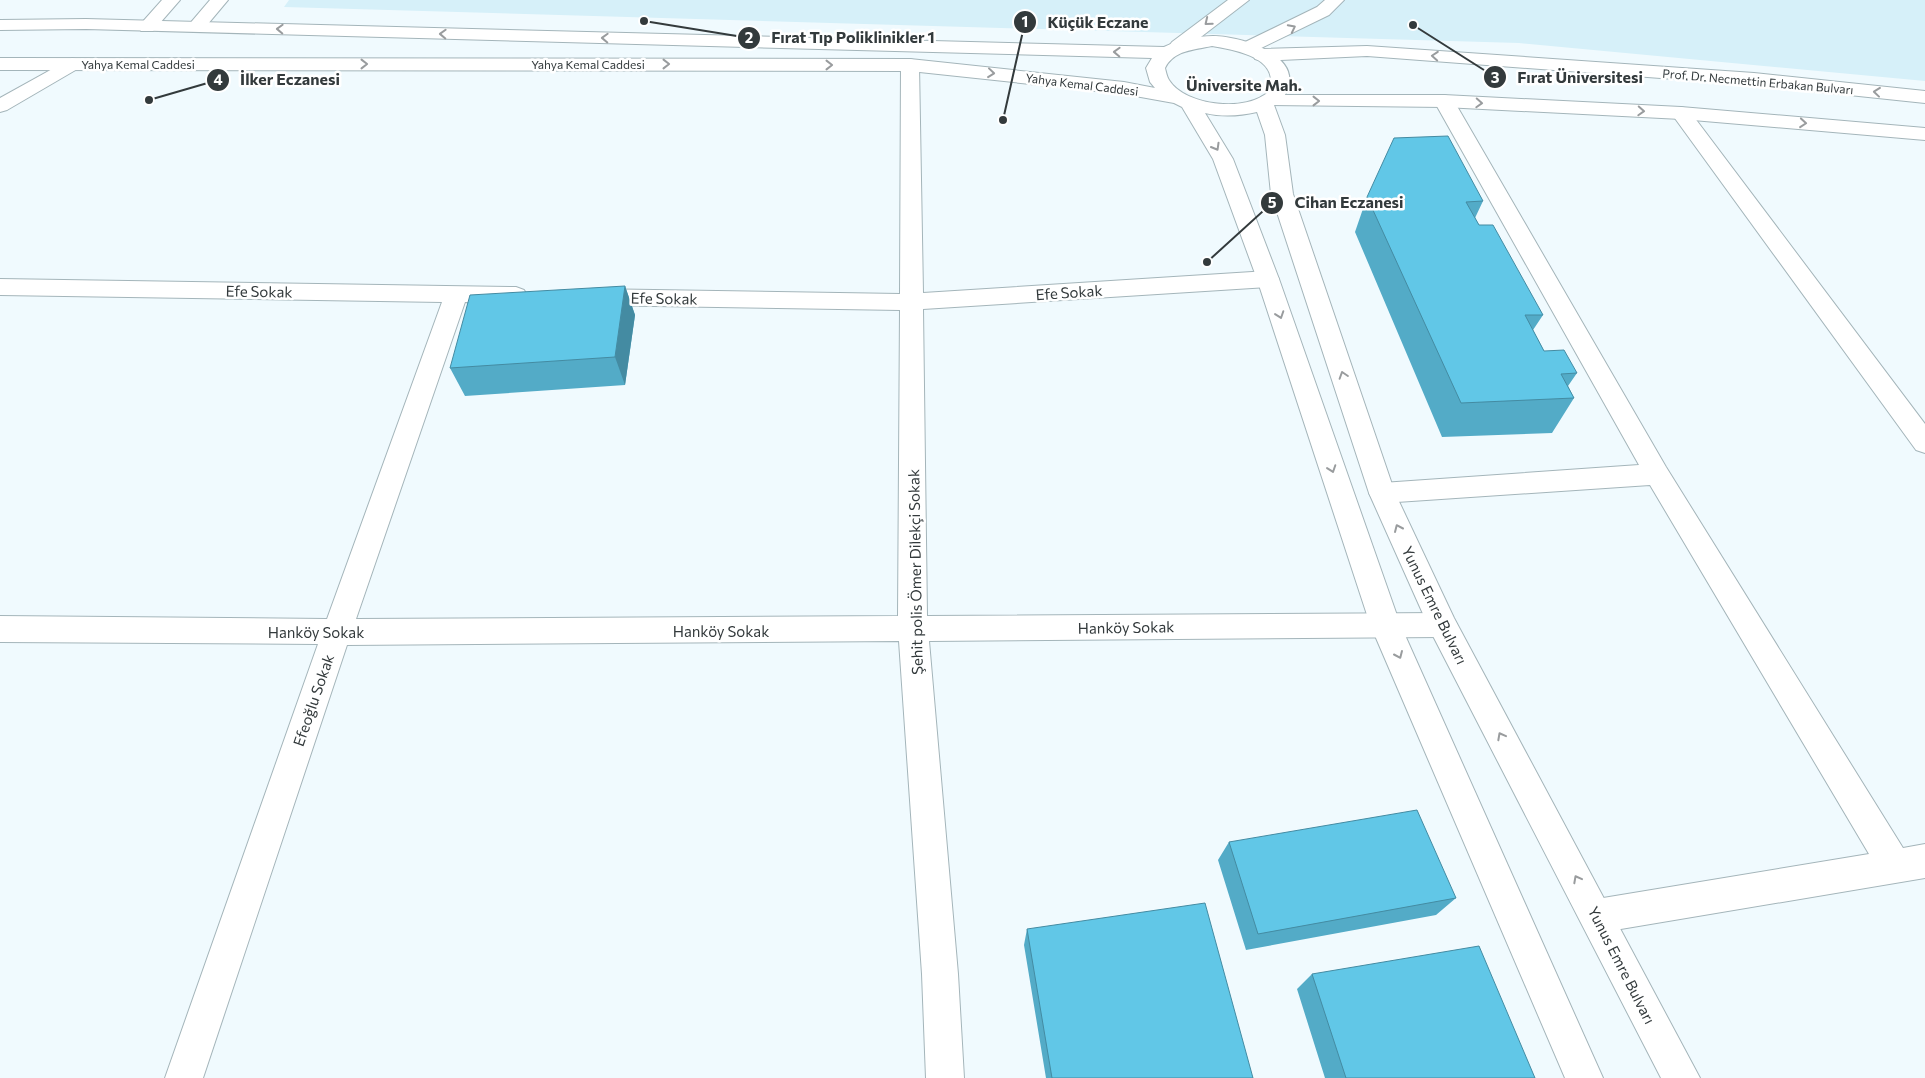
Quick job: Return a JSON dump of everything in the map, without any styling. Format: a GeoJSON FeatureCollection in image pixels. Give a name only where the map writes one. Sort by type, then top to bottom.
{"type":"FeatureCollection","features":[{"type":"Feature","properties":{"kind":"main road"},"geometry":{"type":"LineString","coordinates":[[148,27],[171,0]]}},
{"type":"Feature","properties":{"kind":"main road"},"geometry":{"type":"LineString","coordinates":[[196,27],[218,0]]}},
{"type":"Feature","properties":{"kind":"main road"},"geometry":{"type":"LineString","coordinates":[[1240,0],[1220,12],[1158,61],[1155,70],[1157,80],[1164,89],[1183,101],[1223,159],[1268,279],[1385,624],[1584,1078]]}},
{"type":"Feature","properties":{"kind":"main road"},"geometry":{"type":"LineString","coordinates":[[1266,102],[1277,93],[1281,84],[1277,68],[1255,51],[1323,11],[1335,0]]}},
{"type":"Feature","properties":{"kind":"main road","name":"Yahya Kemal Caddesi"},"geometry":{"type":"LineString","coordinates":[[0,25],[86,24],[148,27],[1172,50],[1212,42],[1255,51]]}},
{"type":"Feature","properties":{"kind":"main road","name":"Prof. Dr. Necmettin Erbakan Bulvarı"},"geometry":{"type":"LineString","coordinates":[[1255,51],[1367,51],[1754,79],[1925,97]]}},
{"type":"Feature","properties":{"kind":"main road","name":"Yahya Kemal Caddesi"},"geometry":{"type":"LineString","coordinates":[[0,64],[910,64],[1124,88],[1183,101],[1212,110],[1232,111],[1252,108],[1266,102]]}},
{"type":"Feature","properties":{"kind":"main road"},"geometry":{"type":"LineString","coordinates":[[0,106],[72,64]]}},
{"type":"Feature","properties":{"kind":"main road","name":"Şehit polis Ömer Dilekçi Sokak"},"geometry":{"type":"LineString","coordinates":[[910,64],[913,630],[940,974],[945,1078]]}},
{"type":"Feature","properties":{"kind":"main road"},"geometry":{"type":"LineString","coordinates":[[1266,102],[1444,101],[1681,113],[1925,134]]}},
{"type":"Feature","properties":{"kind":"main road"},"geometry":{"type":"LineString","coordinates":[[1444,101],[1657,474],[1911,864],[1597,916]]}},
{"type":"Feature","properties":{"kind":"main road","name":"Yunus Emre Bulvarı"},"geometry":{"type":"LineString","coordinates":[[1266,102],[1275,135],[1282,194],[1382,493],[1442,625],[1597,916],[1680,1078]]}},
{"type":"Feature","properties":{"kind":"main road"},"geometry":{"type":"LineString","coordinates":[[1681,113],[1925,443]]}},
{"type":"Feature","properties":{"kind":"main road","name":"Efe Sokak"},"geometry":{"type":"LineString","coordinates":[[574,296],[911,302],[1268,279]]}},
{"type":"Feature","properties":{"kind":"main road","name":"Efe Sokak"},"geometry":{"type":"LineString","coordinates":[[0,287],[535,296]]}},
{"type":"Feature","properties":{"kind":"main road","name":"Efeoğlu Sokak"},"geometry":{"type":"LineString","coordinates":[[184,1078],[337,632],[456,294]]}},
{"type":"Feature","properties":{"kind":"main road"},"geometry":{"type":"LineString","coordinates":[[1382,493],[1657,474]]}},
{"type":"Feature","properties":{"kind":"main road","name":"Hanköy Sokak"},"geometry":{"type":"LineString","coordinates":[[0,629],[337,632],[913,630],[1385,624],[1442,625]]}},
{"type":"Feature","properties":{"kind":"shaded area"},"geometry":{"type":"Polygon","coordinates":[[[289,0],[1925,0],[1925,81],[1519,43],[284,7],[289,0]]]}},
{"type":"Feature","properties":{"kind":"building"},"geometry":{"type":"Polygon","coordinates":[[[1448,136],[1483,201],[1466,202],[1479,225],[1493,225],[1543,315],[1525,315],[1544,351],[1564,350],[1577,373],[1561,374],[1574,398],[1461,403],[1367,197],[1394,138],[1448,136]]]}},
{"type":"Feature","properties":{"kind":"building"},"geometry":{"type":"Polygon","coordinates":[[[625,286],[615,357],[450,368],[470,295],[625,286]]]}},
{"type":"Feature","properties":{"kind":"building"},"geometry":{"type":"Polygon","coordinates":[[[1417,810],[1456,898],[1258,934],[1229,842],[1417,810]]]}},
{"type":"Feature","properties":{"kind":"building"},"geometry":{"type":"Polygon","coordinates":[[[1205,903],[1253,1078],[1052,1078],[1027,929],[1205,903]]]}},
{"type":"Feature","properties":{"kind":"building"},"geometry":{"type":"Polygon","coordinates":[[[1479,946],[1535,1078],[1346,1078],[1312,974],[1479,946]]]}},
{"type":"Feature","properties":{"kind":"place","name":"Fırat Tıp Poliklinikler 1"},"geometry":{"type":"Point","coordinates":[644,21]}},
{"type":"Feature","properties":{"kind":"place","name":"Fırat Üniversitesi"},"geometry":{"type":"Point","coordinates":[1413,25]}},
{"type":"Feature","properties":{"kind":"place","name":"İlker Eczanesi"},"geometry":{"type":"Point","coordinates":[149,100]}},
{"type":"Feature","properties":{"kind":"place","name":"Küçük Eczane"},"geometry":{"type":"Point","coordinates":[1003,120]}},
{"type":"Feature","properties":{"kind":"place","name":"Cihan Eczanesi"},"geometry":{"type":"Point","coordinates":[1207,262]}},
{"type":"Feature","properties":{"kind":"district","name":"Üniversite Mah."},"geometry":{"type":"Point","coordinates":[1244,84]}}]}
